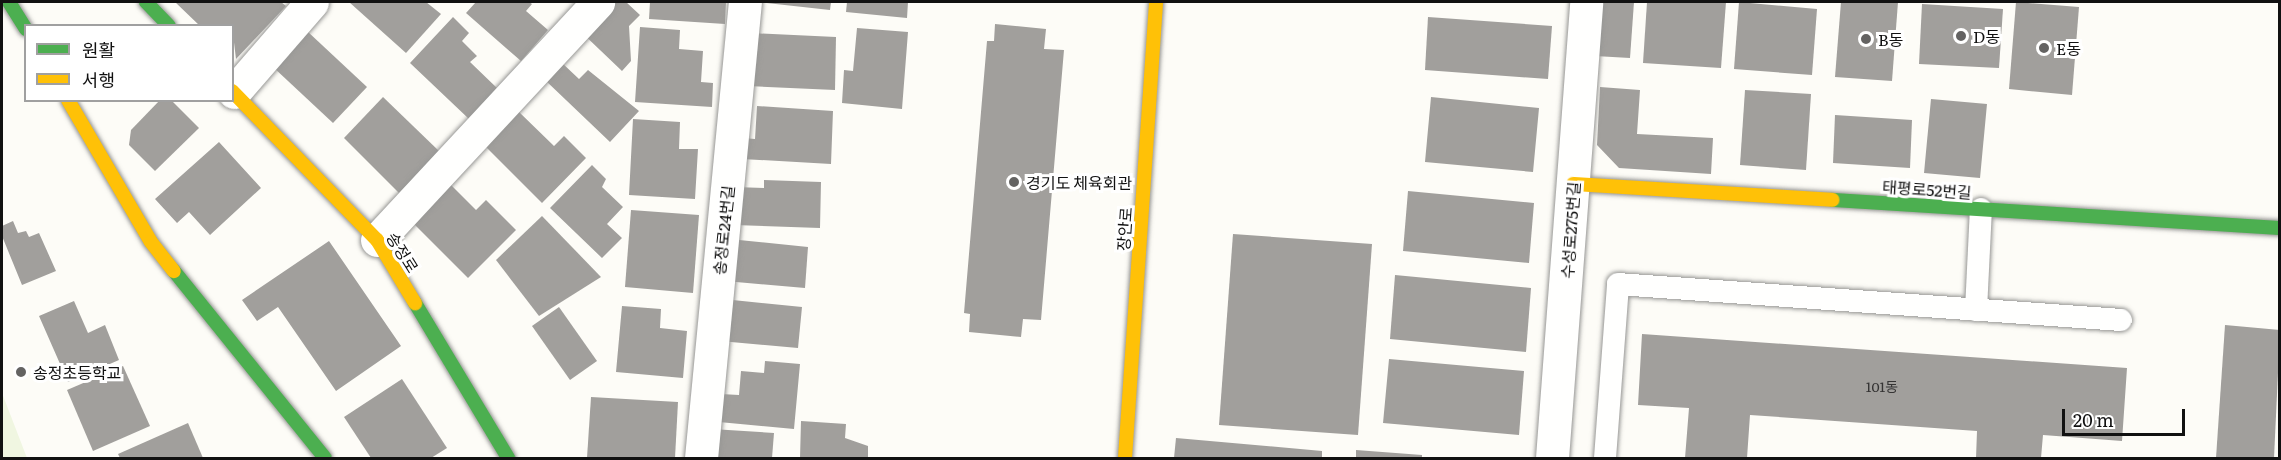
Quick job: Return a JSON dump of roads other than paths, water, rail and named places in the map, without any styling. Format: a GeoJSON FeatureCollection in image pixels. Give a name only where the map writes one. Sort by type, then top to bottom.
{"type":"FeatureCollection","features":[{"type":"Feature","properties":{"kind":"main road"},"geometry":{"type":"LineString","coordinates":[[9,2],[23,25]]}},
{"type":"Feature","properties":{"kind":"main road"},"geometry":{"type":"LineString","coordinates":[[17,2],[23,25]]}},
{"type":"Feature","properties":{"kind":"main road"},"geometry":{"type":"LineString","coordinates":[[146,2],[167,24]]}},
{"type":"Feature","properties":{"kind":"main road","name":"장안로"},"geometry":{"type":"LineString","coordinates":[[1125,459],[1156,2]]}},
{"type":"Feature","properties":{"kind":"main road","name":"송정로"},"geometry":{"type":"LineString","coordinates":[[234,93],[377,240],[508,459]]}},
{"type":"Feature","properties":{"kind":"main road"},"geometry":{"type":"LineString","coordinates":[[69,102],[151,242],[325,459]]}},
{"type":"Feature","properties":{"kind":"main road","name":"태평로52번길"},"geometry":{"type":"LineString","coordinates":[[1573,184],[2280,228]]}},
{"type":"Feature","properties":{"kind":"street"},"geometry":{"type":"LineString","coordinates":[[234,91],[312,2]]}},
{"type":"Feature","properties":{"kind":"street"},"geometry":{"type":"LineString","coordinates":[[377,240],[598,2]]}},
{"type":"Feature","properties":{"kind":"street","name":"송정로24번길"},"geometry":{"type":"LineString","coordinates":[[700,459],[745,2]]}},
{"type":"Feature","properties":{"kind":"street","name":"수성로275번길"},"geometry":{"type":"LineString","coordinates":[[1552,459],[1586,2]]}},
{"type":"Feature","properties":{"kind":"lane"},"geometry":{"type":"LineString","coordinates":[[1976,310],[1980,209]]}},
{"type":"Feature","properties":{"kind":"lane"},"geometry":{"type":"LineString","coordinates":[[1605,459],[1618,284],[2121,320]]}},
{"type":"Feature","properties":{"kind":"place","name":"D동"},"geometry":{"type":"Point","coordinates":[1961,36]}},
{"type":"Feature","properties":{"kind":"place","name":"B동"},"geometry":{"type":"Point","coordinates":[1866,39]}},
{"type":"Feature","properties":{"kind":"place","name":"E동"},"geometry":{"type":"Point","coordinates":[2044,48]}},
{"type":"Feature","properties":{"kind":"place","name":"경기도 체육회관"},"geometry":{"type":"Point","coordinates":[1014,182]}},
{"type":"Feature","properties":{"kind":"place","name":"송정초등학교"},"geometry":{"type":"Point","coordinates":[21,372]}}]}
